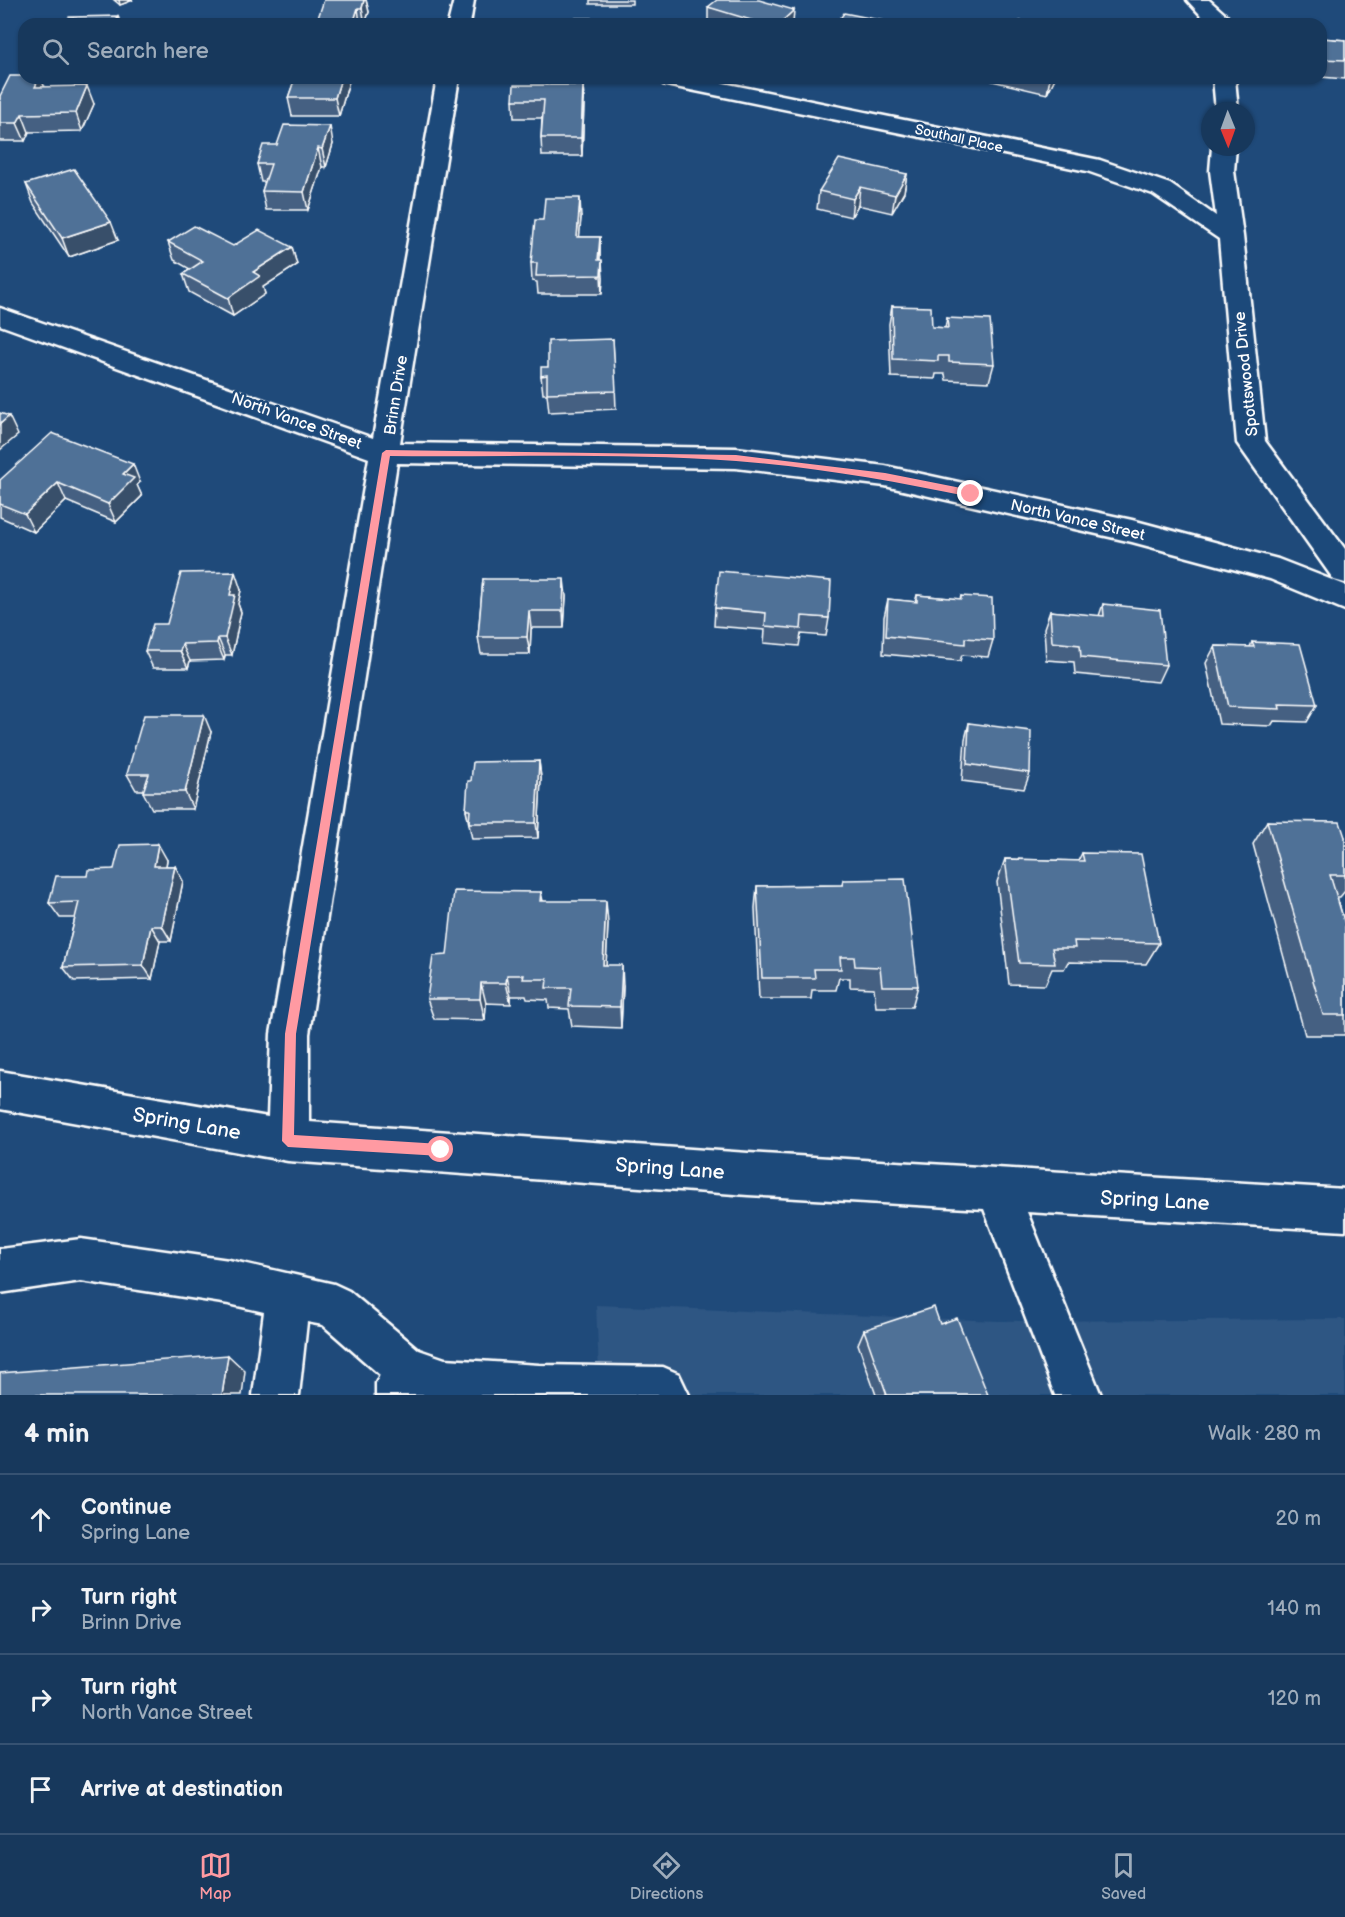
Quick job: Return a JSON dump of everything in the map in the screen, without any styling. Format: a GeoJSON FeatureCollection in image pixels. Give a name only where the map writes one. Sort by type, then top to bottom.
{"type":"FeatureCollection","features":[{"type":"Feature","properties":{"kind":"street"},"geometry":{"type":"LineString","coordinates":[[460,18],[464,0]]}},
{"type":"Feature","properties":{"kind":"street"},"geometry":{"type":"LineString","coordinates":[[1197,0],[1218,18]]}},
{"type":"Feature","properties":{"kind":"street","name":"Brinn Drive"},"geometry":{"type":"LineString","coordinates":[[288,1141],[290,1034],[423,215],[447,84]]}},
{"type":"Feature","properties":{"kind":"street","name":"Southall Place"},"geometry":{"type":"LineString","coordinates":[[695,84],[1092,165],[1136,179],[1170,194],[1210,225],[1231,236]]}},
{"type":"Feature","properties":{"kind":"street"},"geometry":{"type":"LineString","coordinates":[[1225,84],[1226,102]]}},
{"type":"Feature","properties":{"kind":"street","name":"Spottswood Drive"},"geometry":{"type":"LineString","coordinates":[[1223,156],[1222,171],[1231,236],[1251,443],[1345,572]]}},
{"type":"Feature","properties":{"kind":"street","name":"North Vance Street"},"geometry":{"type":"LineString","coordinates":[[0,316],[235,397],[386,453],[736,458],[885,476],[1109,526],[1278,570],[1345,598]]}},
{"type":"Feature","properties":{"kind":"street","name":"Spring Lane"},"geometry":{"type":"LineString","coordinates":[[0,1090],[288,1141],[748,1174],[1345,1210]]}},
{"type":"Feature","properties":{"kind":"street"},"geometry":{"type":"LineString","coordinates":[[998,1190],[1078,1395]]}},
{"type":"Feature","properties":{"kind":"street"},"geometry":{"type":"LineString","coordinates":[[0,1271],[81,1260],[229,1282],[334,1306],[402,1382],[445,1382],[539,1391],[663,1390],[666,1395]]}},
{"type":"Feature","properties":{"kind":"street"},"geometry":{"type":"LineString","coordinates":[[276,1395],[288,1296]]}},
{"type":"Feature","properties":{"kind":"shaded area"},"geometry":{"type":"Polygon","coordinates":[[[596,1305],[999,1321],[1345,1319],[1345,1395],[600,1395],[596,1305]]]}},
{"type":"Feature","properties":{"kind":"building"},"geometry":{"type":"Polygon","coordinates":[[[324,0],[364,0],[362,8],[358,8],[355,18],[318,18],[324,0]]]}},
{"type":"Feature","properties":{"kind":"building"},"geometry":{"type":"Polygon","coordinates":[[[717,0],[759,0],[794,10],[785,18],[744,18],[708,7],[717,0]]]}},
{"type":"Feature","properties":{"kind":"building"},"geometry":{"type":"Polygon","coordinates":[[[844,13],[869,18],[840,18],[844,13]]]}},
{"type":"Feature","properties":{"kind":"building"},"geometry":{"type":"Polygon","coordinates":[[[118,16],[117,18],[69,17],[118,16]]]}},
{"type":"Feature","properties":{"kind":"building"},"geometry":{"type":"Polygon","coordinates":[[[1327,38],[1345,40],[1345,60],[1327,59],[1327,38]]]}},
{"type":"Feature","properties":{"kind":"building"},"geometry":{"type":"Polygon","coordinates":[[[10,76],[18,76],[18,84],[36,84],[35,87],[87,86],[76,113],[22,114],[17,123],[0,123],[0,96],[10,76]]]}},
{"type":"Feature","properties":{"kind":"building"},"geometry":{"type":"Polygon","coordinates":[[[293,84],[339,84],[335,98],[288,98],[293,84]]]}},
{"type":"Feature","properties":{"kind":"building"},"geometry":{"type":"Polygon","coordinates":[[[514,85],[583,85],[581,138],[541,138],[544,100],[513,100],[514,85]]]}},
{"type":"Feature","properties":{"kind":"building"},"geometry":{"type":"Polygon","coordinates":[[[284,125],[330,126],[322,149],[318,148],[304,192],[262,191],[271,164],[257,164],[263,145],[277,145],[284,125]]]}},
{"type":"Feature","properties":{"kind":"building"},"geometry":{"type":"Polygon","coordinates":[[[839,159],[907,174],[895,195],[860,187],[853,199],[819,191],[839,159]]]}},
{"type":"Feature","properties":{"kind":"building"},"geometry":{"type":"Polygon","coordinates":[[[74,169],[111,222],[62,238],[26,184],[74,169]]]}},
{"type":"Feature","properties":{"kind":"building"},"geometry":{"type":"Polygon","coordinates":[[[545,198],[580,198],[577,237],[600,237],[598,260],[602,260],[601,275],[536,276],[537,263],[531,263],[535,220],[543,220],[545,198]]]}},
{"type":"Feature","properties":{"kind":"building"},"geometry":{"type":"Polygon","coordinates":[[[194,226],[233,246],[259,230],[292,247],[253,272],[260,276],[228,298],[183,274],[203,261],[168,242],[194,226]]]}},
{"type":"Feature","properties":{"kind":"building"},"geometry":{"type":"Polygon","coordinates":[[[892,306],[931,307],[932,327],[948,328],[947,318],[990,320],[994,364],[949,362],[949,356],[938,356],[938,361],[893,359],[892,306]]]}},
{"type":"Feature","properties":{"kind":"building"},"geometry":{"type":"Polygon","coordinates":[[[613,339],[616,391],[547,393],[547,375],[541,376],[541,367],[548,367],[548,341],[613,339]]]}},
{"type":"Feature","properties":{"kind":"building"},"geometry":{"type":"Polygon","coordinates":[[[0,413],[9,416],[0,424],[0,413]]]}},
{"type":"Feature","properties":{"kind":"building"},"geometry":{"type":"Polygon","coordinates":[[[52,433],[133,464],[123,474],[134,478],[108,504],[58,483],[25,514],[0,504],[0,480],[52,433]]]}},
{"type":"Feature","properties":{"kind":"building"},"geometry":{"type":"Polygon","coordinates":[[[719,571],[831,581],[829,618],[802,616],[801,629],[765,626],[766,613],[715,608],[719,571]]]}},
{"type":"Feature","properties":{"kind":"building"},"geometry":{"type":"Polygon","coordinates":[[[235,572],[230,595],[235,595],[225,638],[218,638],[217,643],[182,644],[180,651],[145,651],[153,624],[167,624],[181,573],[235,572]]]}},
{"type":"Feature","properties":{"kind":"building"},"geometry":{"type":"Polygon","coordinates":[[[483,579],[564,579],[563,611],[529,611],[527,637],[478,637],[483,579]]]}},
{"type":"Feature","properties":{"kind":"building"},"geometry":{"type":"Polygon","coordinates":[[[917,595],[961,599],[961,596],[992,598],[993,640],[965,638],[965,644],[886,636],[888,599],[917,602],[917,595]]]}},
{"type":"Feature","properties":{"kind":"building"},"geometry":{"type":"Polygon","coordinates":[[[1103,604],[1160,610],[1166,665],[1081,657],[1080,645],[1052,642],[1050,611],[1104,616],[1103,604]]]}},
{"type":"Feature","properties":{"kind":"building"},"geometry":{"type":"Polygon","coordinates":[[[1252,642],[1300,644],[1317,705],[1279,704],[1280,709],[1228,707],[1215,646],[1254,647],[1252,642]]]}},
{"type":"Feature","properties":{"kind":"building"},"geometry":{"type":"Polygon","coordinates":[[[144,715],[204,715],[185,792],[143,792],[149,774],[127,774],[144,715]]]}},
{"type":"Feature","properties":{"kind":"building"},"geometry":{"type":"Polygon","coordinates":[[[969,723],[1031,731],[1030,773],[967,764],[969,723]]]}},
{"type":"Feature","properties":{"kind":"building"},"geometry":{"type":"Polygon","coordinates":[[[539,761],[536,823],[469,823],[470,810],[466,810],[468,781],[471,781],[473,762],[539,761]]]}},
{"type":"Feature","properties":{"kind":"building"},"geometry":{"type":"Polygon","coordinates":[[[1267,821],[1340,822],[1345,837],[1345,875],[1330,875],[1345,924],[1345,1015],[1323,1015],[1267,821]]]}},
{"type":"Feature","properties":{"kind":"building"},"geometry":{"type":"Polygon","coordinates":[[[158,844],[154,866],[175,866],[162,926],[151,926],[143,965],[63,967],[79,902],[49,903],[56,876],[87,876],[88,870],[114,869],[120,845],[158,844]]]}},
{"type":"Feature","properties":{"kind":"building"},"geometry":{"type":"Polygon","coordinates":[[[1082,853],[1141,854],[1159,943],[1074,941],[1075,948],[1052,948],[1055,964],[1019,963],[1005,859],[1084,861],[1082,853]]]}},
{"type":"Feature","properties":{"kind":"building"},"geometry":{"type":"Polygon","coordinates":[[[905,879],[918,986],[882,986],[880,967],[855,966],[854,957],[840,957],[841,969],[814,969],[815,978],[762,978],[757,886],[843,885],[843,880],[905,879]]]}},
{"type":"Feature","properties":{"kind":"building"},"geometry":{"type":"Polygon","coordinates":[[[454,891],[541,892],[540,901],[606,901],[603,965],[622,965],[620,1007],[569,1006],[571,988],[546,988],[547,979],[523,979],[524,975],[507,975],[506,983],[481,983],[480,999],[427,999],[433,956],[447,955],[454,891]]]}},
{"type":"Feature","properties":{"kind":"building"},"geometry":{"type":"Polygon","coordinates":[[[934,1307],[940,1324],[957,1318],[988,1395],[887,1395],[864,1330],[934,1307]]]}},
{"type":"Feature","properties":{"kind":"building"},"geometry":{"type":"Polygon","coordinates":[[[228,1355],[222,1395],[0,1395],[0,1373],[228,1355]]]}},
{"type":"Feature","properties":{"kind":"route"},"geometry":{"type":"LineString","coordinates":[[441,1150],[288,1141],[290,1034],[386,453],[736,458],[885,476],[971,494]]}}]}
